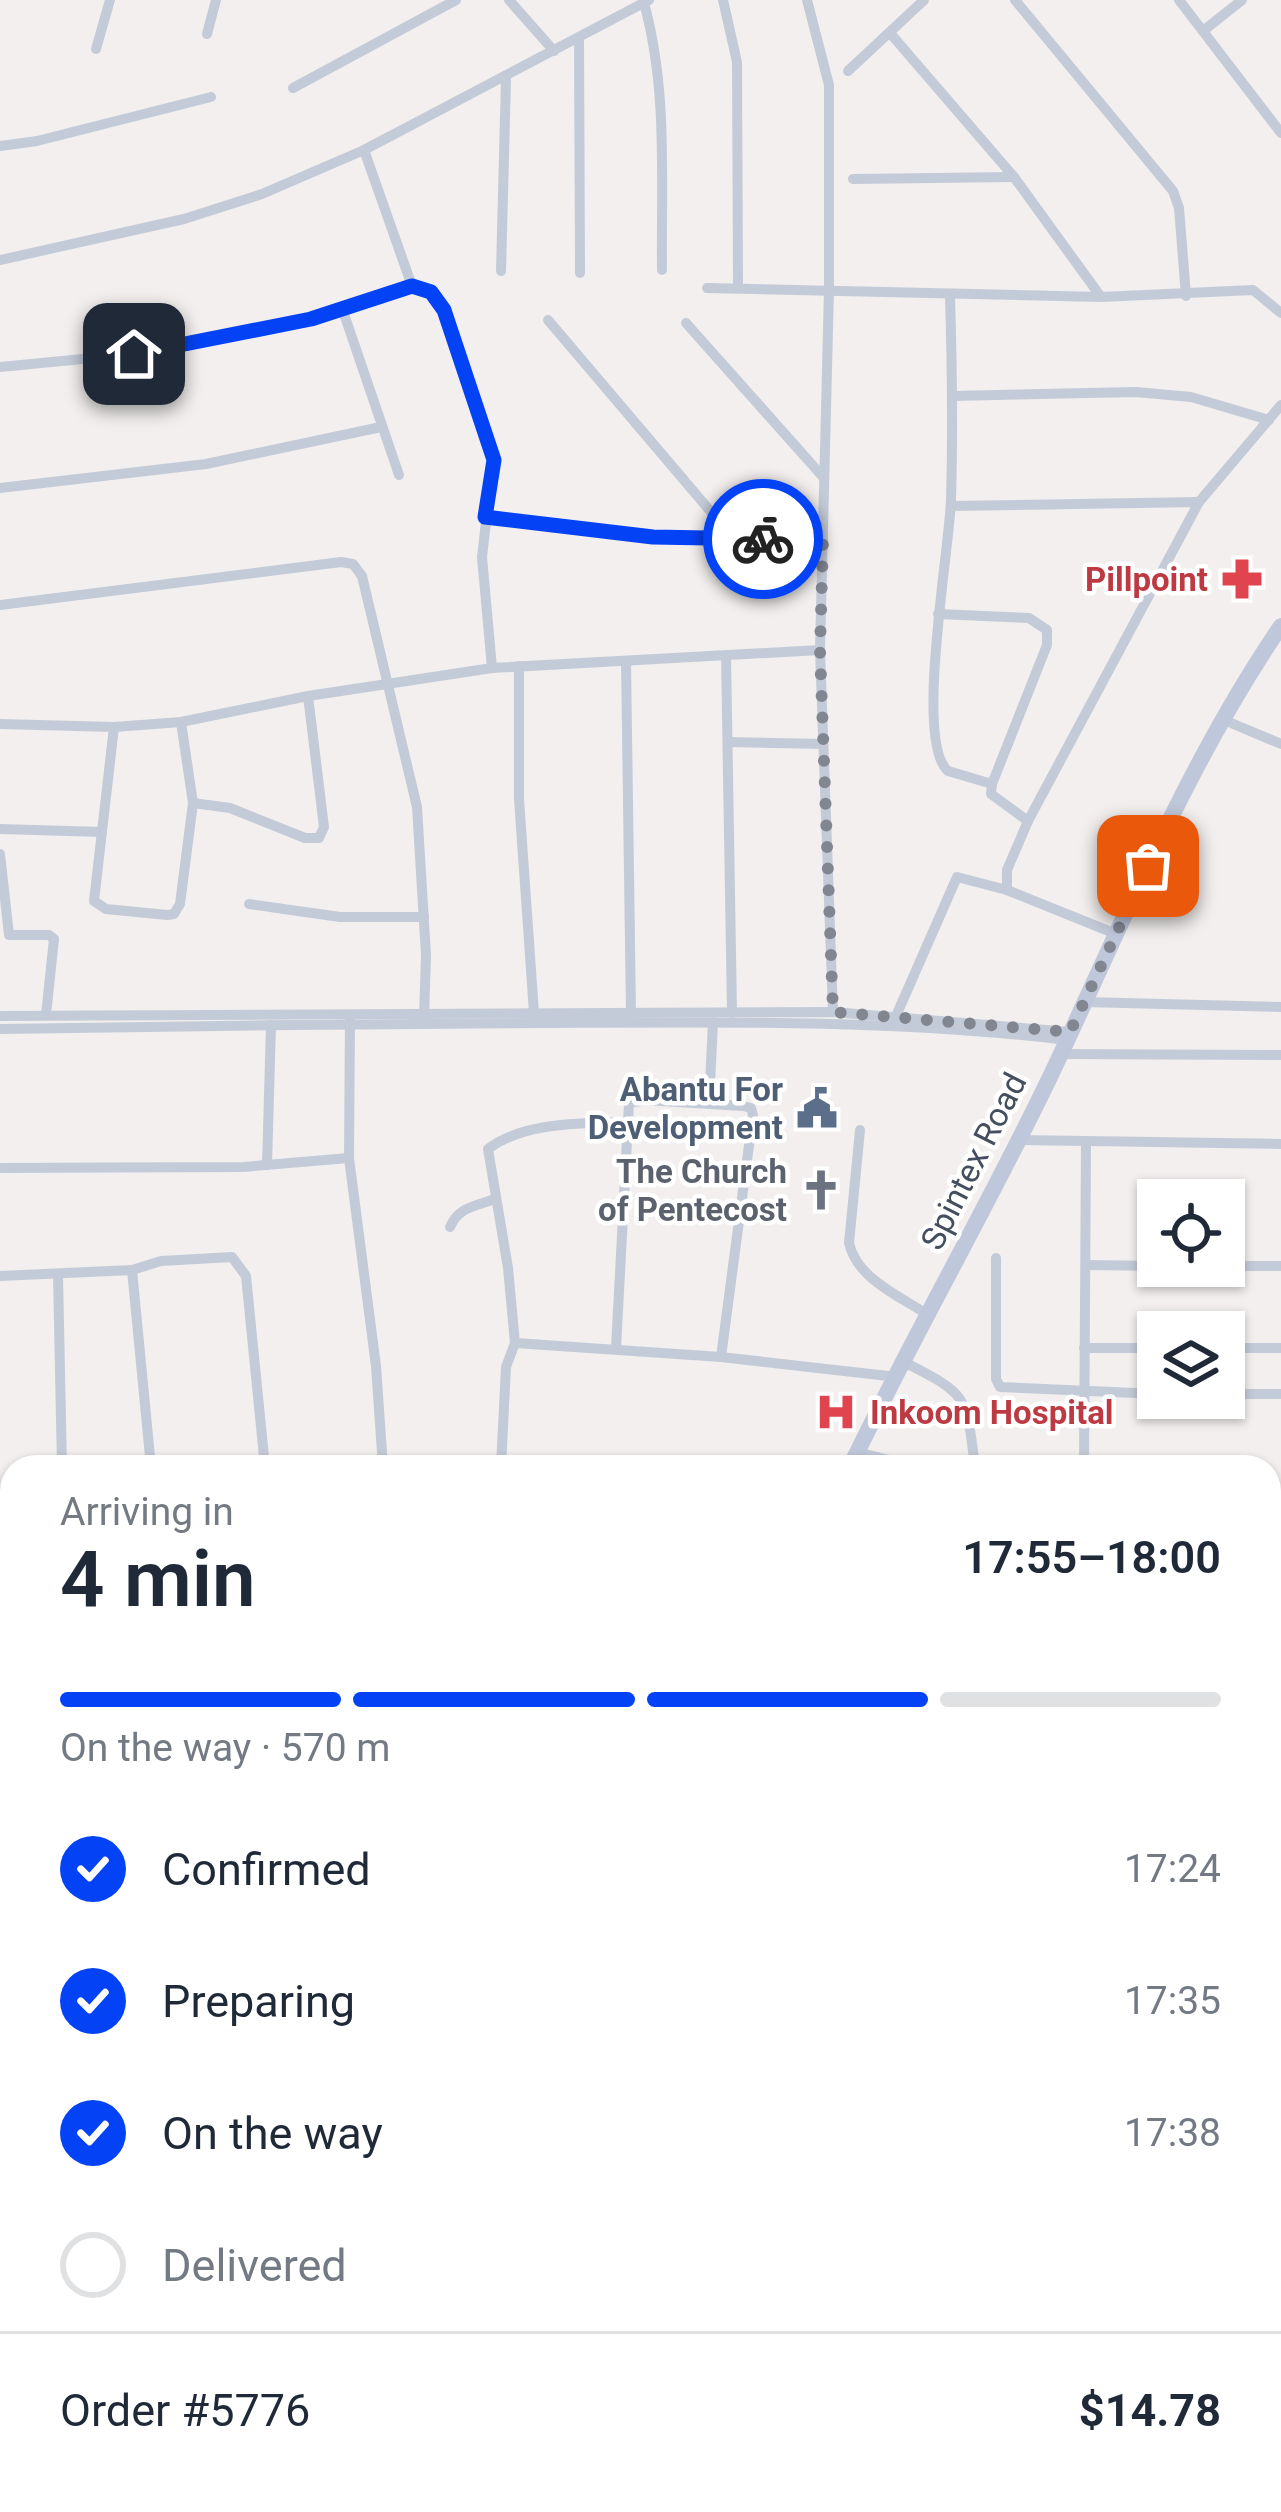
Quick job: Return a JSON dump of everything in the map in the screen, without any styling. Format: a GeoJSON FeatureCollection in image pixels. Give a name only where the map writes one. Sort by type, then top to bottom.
{"type":"FeatureCollection","features":[{"type":"Feature","properties":{"kind":"main road","name":"Spintex Road"},"geometry":{"type":"LineString","coordinates":[[855,1455],[1019,1139],[1224,720],[1281,626]]}},
{"type":"Feature","properties":{"kind":"street"},"geometry":{"type":"LineString","coordinates":[[96,49],[110,0]]}},
{"type":"Feature","properties":{"kind":"street"},"geometry":{"type":"LineString","coordinates":[[207,34],[217,0]]}},
{"type":"Feature","properties":{"kind":"street"},"geometry":{"type":"LineString","coordinates":[[293,88],[456,0]]}},
{"type":"Feature","properties":{"kind":"street"},"geometry":{"type":"LineString","coordinates":[[508,0],[554,51]]}},
{"type":"Feature","properties":{"kind":"street"},"geometry":{"type":"LineString","coordinates":[[723,0],[737,62],[738,287]]}},
{"type":"Feature","properties":{"kind":"street"},"geometry":{"type":"LineString","coordinates":[[848,71],[924,0]]}},
{"type":"Feature","properties":{"kind":"street"},"geometry":{"type":"LineString","coordinates":[[1033,0],[1018,4],[1174,191],[1186,296]]}},
{"type":"Feature","properties":{"kind":"street"},"geometry":{"type":"LineString","coordinates":[[1179,0],[1281,133]]}},
{"type":"Feature","properties":{"kind":"street"},"geometry":{"type":"LineString","coordinates":[[1203,31],[1242,0]]}},
{"type":"Feature","properties":{"kind":"street"},"geometry":{"type":"LineString","coordinates":[[0,260],[184,218],[262,194],[364,150],[647,2],[660,89],[662,270]]}},
{"type":"Feature","properties":{"kind":"street"},"geometry":{"type":"LineString","coordinates":[[812,2],[829,85],[820,650],[833,1012]]}},
{"type":"Feature","properties":{"kind":"street"},"geometry":{"type":"LineString","coordinates":[[890,33],[1014,177],[1101,297]]}},
{"type":"Feature","properties":{"kind":"street"},"geometry":{"type":"LineString","coordinates":[[579,38],[580,273]]}},
{"type":"Feature","properties":{"kind":"street"},"geometry":{"type":"LineString","coordinates":[[500,272],[506,79]]}},
{"type":"Feature","properties":{"kind":"street"},"geometry":{"type":"LineString","coordinates":[[0,146],[211,97]]}},
{"type":"Feature","properties":{"kind":"street"},"geometry":{"type":"LineString","coordinates":[[364,150],[412,286]]}},
{"type":"Feature","properties":{"kind":"street"},"geometry":{"type":"LineString","coordinates":[[853,179],[1014,177]]}},
{"type":"Feature","properties":{"kind":"street"},"geometry":{"type":"LineString","coordinates":[[0,368],[134,354],[343,311],[412,286],[431,292],[444,310],[489,439],[494,479],[482,557],[492,668]]}},
{"type":"Feature","properties":{"kind":"street"},"geometry":{"type":"LineString","coordinates":[[707,288],[1101,297],[1258,291],[1281,313]]}},
{"type":"Feature","properties":{"kind":"street"},"geometry":{"type":"LineString","coordinates":[[950,296],[951,506],[938,614],[935,751],[948,771],[992,784]]}},
{"type":"Feature","properties":{"kind":"street"},"geometry":{"type":"LineString","coordinates":[[343,311],[399,475]]}},
{"type":"Feature","properties":{"kind":"street"},"geometry":{"type":"LineString","coordinates":[[548,320],[734,539]]}},
{"type":"Feature","properties":{"kind":"street"},"geometry":{"type":"LineString","coordinates":[[686,323],[824,478]]}},
{"type":"Feature","properties":{"kind":"street"},"geometry":{"type":"LineString","coordinates":[[952,396],[1136,392],[1191,397],[1269,421]]}},
{"type":"Feature","properties":{"kind":"street"},"geometry":{"type":"LineString","coordinates":[[1007,890],[1006,873],[1028,820],[1199,502],[1281,405]]}},
{"type":"Feature","properties":{"kind":"street"},"geometry":{"type":"LineString","coordinates":[[0,488],[206,464],[381,427]]}},
{"type":"Feature","properties":{"kind":"street"},"geometry":{"type":"LineString","coordinates":[[951,506],[1199,502]]}},
{"type":"Feature","properties":{"kind":"street"},"geometry":{"type":"LineString","coordinates":[[485,517],[653,537],[823,540]]}},
{"type":"Feature","properties":{"kind":"street"},"geometry":{"type":"LineString","coordinates":[[0,605],[353,564],[362,576],[412,778],[424,917],[424,1017]]}},
{"type":"Feature","properties":{"kind":"street"},"geometry":{"type":"LineString","coordinates":[[938,614],[1029,618],[1047,629],[1047,645],[991,794],[1028,820]]}},
{"type":"Feature","properties":{"kind":"street"},"geometry":{"type":"LineString","coordinates":[[0,724],[114,727],[181,722],[308,696],[492,668],[820,650]]}},
{"type":"Feature","properties":{"kind":"street"},"geometry":{"type":"LineString","coordinates":[[726,655],[732,1013]]}},
{"type":"Feature","properties":{"kind":"street"},"geometry":{"type":"LineString","coordinates":[[626,661],[631,1014]]}},
{"type":"Feature","properties":{"kind":"street"},"geometry":{"type":"LineString","coordinates":[[519,666],[519,799],[534,1013]]}},
{"type":"Feature","properties":{"kind":"street"},"geometry":{"type":"LineString","coordinates":[[193,802],[230,808],[304,838],[319,838],[324,827],[308,696]]}},
{"type":"Feature","properties":{"kind":"street"},"geometry":{"type":"LineString","coordinates":[[1224,720],[1281,744]]}},
{"type":"Feature","properties":{"kind":"street"},"geometry":{"type":"LineString","coordinates":[[114,727],[96,904],[106,909],[174,914],[180,904],[193,802],[181,722]]}},
{"type":"Feature","properties":{"kind":"street"},"geometry":{"type":"LineString","coordinates":[[729,742],[823,744]]}},
{"type":"Feature","properties":{"kind":"street"},"geometry":{"type":"LineString","coordinates":[[0,829],[102,832]]}},
{"type":"Feature","properties":{"kind":"street"},"geometry":{"type":"LineString","coordinates":[[0,854],[9,935],[49,935],[53,939],[46,1015]]}},
{"type":"Feature","properties":{"kind":"street"},"geometry":{"type":"LineString","coordinates":[[896,1016],[957,877],[1007,890],[1116,934]]}},
{"type":"Feature","properties":{"kind":"street"},"geometry":{"type":"LineString","coordinates":[[249,904],[340,916],[424,917]]}},
{"type":"Feature","properties":{"kind":"street"},"geometry":{"type":"LineString","coordinates":[[1084,1002],[1281,1007]]}},
{"type":"Feature","properties":{"kind":"street"},"geometry":{"type":"LineString","coordinates":[[424,1017],[833,1012],[896,1016],[1066,1042]]}},
{"type":"Feature","properties":{"kind":"street"},"geometry":{"type":"LineString","coordinates":[[0,1016],[887,1025],[1281,1055]]}},
{"type":"Feature","properties":{"kind":"street"},"geometry":{"type":"LineString","coordinates":[[0,1029],[271,1025],[350,1017]]}},
{"type":"Feature","properties":{"kind":"street"},"geometry":{"type":"LineString","coordinates":[[350,1017],[349,1159],[376,1366],[382,1455]]}},
{"type":"Feature","properties":{"kind":"street"},"geometry":{"type":"LineString","coordinates":[[709,1103],[712,1022]]}},
{"type":"Feature","properties":{"kind":"street"},"geometry":{"type":"LineString","coordinates":[[268,1165],[271,1025]]}},
{"type":"Feature","properties":{"kind":"street"},"geometry":{"type":"LineString","coordinates":[[616,1348],[627,1107],[634,1100],[709,1103],[753,1110],[721,1357]]}},
{"type":"Feature","properties":{"kind":"street"},"geometry":{"type":"LineString","coordinates":[[502,1455],[506,1366],[515,1343],[510,1283],[487,1155],[491,1145],[553,1126],[627,1122]]}},
{"type":"Feature","properties":{"kind":"street"},"geometry":{"type":"LineString","coordinates":[[860,1130],[849,1243],[852,1255],[873,1279],[928,1315]]}},
{"type":"Feature","properties":{"kind":"street"},"geometry":{"type":"LineString","coordinates":[[1019,1139],[1281,1144]]}},
{"type":"Feature","properties":{"kind":"street"},"geometry":{"type":"LineString","coordinates":[[1084,1455],[1086,1143]]}},
{"type":"Feature","properties":{"kind":"street"},"geometry":{"type":"LineString","coordinates":[[0,1168],[268,1165],[349,1159]]}},
{"type":"Feature","properties":{"kind":"street"},"geometry":{"type":"LineString","coordinates":[[450,1227],[464,1209],[495,1199]]}},
{"type":"Feature","properties":{"kind":"street"},"geometry":{"type":"LineString","coordinates":[[0,1276],[132,1270],[161,1261],[232,1257],[246,1276],[264,1455]]}},
{"type":"Feature","properties":{"kind":"street"},"geometry":{"type":"LineString","coordinates":[[996,1258],[998,1385],[1006,1390],[1137,1394]]}},
{"type":"Feature","properties":{"kind":"street"},"geometry":{"type":"LineString","coordinates":[[1086,1265],[1137,1266]]}},
{"type":"Feature","properties":{"kind":"street"},"geometry":{"type":"LineString","coordinates":[[1245,1266],[1281,1266]]}},
{"type":"Feature","properties":{"kind":"street"},"geometry":{"type":"LineString","coordinates":[[132,1270],[150,1455]]}},
{"type":"Feature","properties":{"kind":"street"},"geometry":{"type":"LineString","coordinates":[[58,1275],[62,1455]]}},
{"type":"Feature","properties":{"kind":"street"},"geometry":{"type":"LineString","coordinates":[[515,1343],[900,1369],[950,1384],[960,1396],[970,1425],[974,1455]]}},
{"type":"Feature","properties":{"kind":"street"},"geometry":{"type":"LineString","coordinates":[[1084,1348],[1137,1348]]}},
{"type":"Feature","properties":{"kind":"street"},"geometry":{"type":"LineString","coordinates":[[1245,1348],[1281,1348]]}},
{"type":"Feature","properties":{"kind":"street"},"geometry":{"type":"LineString","coordinates":[[1245,1394],[1281,1394]]}},
{"type":"Feature","properties":{"kind":"way so far"},"geometry":{"type":"LineString","coordinates":[[763,539],[823,540],[820,650],[833,1012],[1070,1032],[1148,866]]}},
{"type":"Feature","properties":{"kind":"place","name":"Pillpoint"},"geometry":{"type":"Point","coordinates":[1242,579]}},
{"type":"Feature","properties":{"kind":"place","name":"Abantu For Development"},"geometry":{"type":"Point","coordinates":[817,1108]}},
{"type":"Feature","properties":{"kind":"place","name":"The Church of Pentecost"},"geometry":{"type":"Point","coordinates":[821,1190]}},
{"type":"Feature","properties":{"kind":"place","name":"Inkoom Hospital"},"geometry":{"type":"Point","coordinates":[836,1412]}},
{"type":"Feature","properties":{"kind":"route"},"geometry":{"type":"LineString","coordinates":[[134,354],[311,319],[412,286],[431,292],[444,310],[489,439],[494,479],[485,517],[653,537],[763,539]]}}]}
